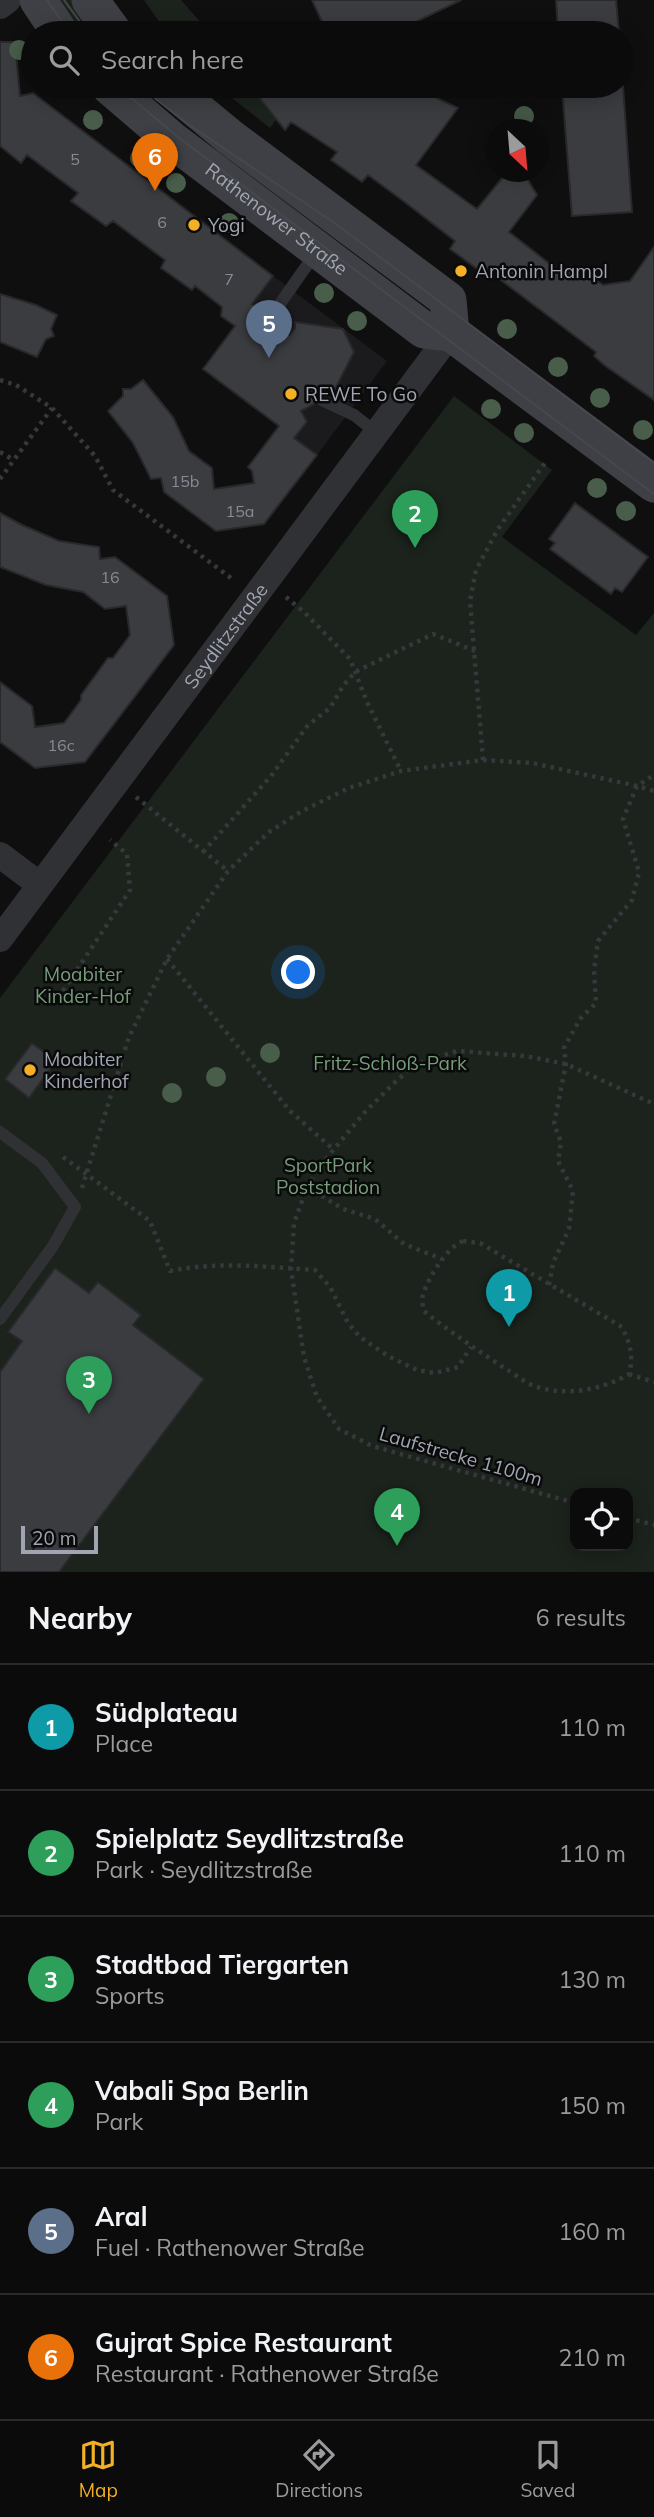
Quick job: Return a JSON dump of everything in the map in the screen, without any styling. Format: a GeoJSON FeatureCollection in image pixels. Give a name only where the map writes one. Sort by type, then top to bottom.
{"type":"FeatureCollection","features":[{"type":"Feature","properties":{"kind":"main road"},"geometry":{"type":"LineString","coordinates":[[38,0],[52,21]]}},
{"type":"Feature","properties":{"kind":"main road"},"geometry":{"type":"LineString","coordinates":[[90,0],[105,21]]}},
{"type":"Feature","properties":{"kind":"main road","name":"Rathenower Straße"},"geometry":{"type":"LineString","coordinates":[[123,98],[172,140],[424,330],[451,333],[654,484]]}},
{"type":"Feature","properties":{"kind":"main road","name":"Rathenower Straße"},"geometry":{"type":"LineString","coordinates":[[183,98],[231,138],[448,300],[451,333]]}},
{"type":"Feature","properties":{"kind":"street"},"geometry":{"type":"LineString","coordinates":[[0,6],[8,0]]}},
{"type":"Feature","properties":{"kind":"street","name":"Seydlitzstraße"},"geometry":{"type":"LineString","coordinates":[[0,939],[451,333]]}},
{"type":"Feature","properties":{"kind":"street"},"geometry":{"type":"LineString","coordinates":[[0,855],[40,885]]}},
{"type":"Feature","properties":{"kind":"lane"},"geometry":{"type":"LineString","coordinates":[[286,327],[277,308],[318,250]]}},
{"type":"Feature","properties":{"kind":"lane"},"geometry":{"type":"LineString","coordinates":[[322,400],[354,415],[377,433]]}},
{"type":"Feature","properties":{"kind":"lane"},"geometry":{"type":"LineString","coordinates":[[0,1132],[42,1163],[75,1207],[53,1245],[0,1318]]}},
{"type":"Feature","properties":{"kind":"path"},"geometry":{"type":"LineString","coordinates":[[0,380],[16,385],[52,408],[95,456],[113,490],[231,578]]}},
{"type":"Feature","properties":{"kind":"path"},"geometry":{"type":"LineString","coordinates":[[0,479],[52,408]]}},
{"type":"Feature","properties":{"kind":"path"},"geometry":{"type":"LineString","coordinates":[[0,452],[14,460]]}},
{"type":"Feature","properties":{"kind":"path"},"geometry":{"type":"LineString","coordinates":[[483,760],[470,601],[476,570],[498,529],[547,460]]}},
{"type":"Feature","properties":{"kind":"path"},"geometry":{"type":"LineString","coordinates":[[266,582],[304,612],[350,659],[401,771]]}},
{"type":"Feature","properties":{"kind":"path"},"geometry":{"type":"LineString","coordinates":[[203,852],[271,776],[309,725],[330,708],[355,672],[433,634],[475,651]]}},
{"type":"Feature","properties":{"kind":"path"},"geometry":{"type":"LineString","coordinates":[[471,1346],[458,1367],[435,1373],[416,1370],[388,1356],[360,1337],[348,1323],[330,1287],[315,1270],[230,1264],[200,1265],[170,1271],[150,1221],[87,1174],[129,1038],[167,959],[228,871],[269,832],[302,811],[349,788],[401,771],[483,760],[532,763],[654,791]]}},
{"type":"Feature","properties":{"kind":"path"},"geometry":{"type":"LineString","coordinates":[[549,1285],[553,1262],[569,1229],[573,1191],[558,1161],[561,1142],[554,1124],[566,1064],[564,1048],[580,1020],[596,1003],[594,970],[598,941],[632,900],[639,873],[623,819],[637,786],[654,775]]}},
{"type":"Feature","properties":{"kind":"path"},"geometry":{"type":"LineString","coordinates":[[116,782],[228,871]]}},
{"type":"Feature","properties":{"kind":"path"},"geometry":{"type":"LineString","coordinates":[[63,991],[130,890],[127,853],[110,840]]}},
{"type":"Feature","properties":{"kind":"path"},"geometry":{"type":"LineString","coordinates":[[167,959],[290,1111],[334,1150]]}},
{"type":"Feature","properties":{"kind":"path","name":"Laufstrecke 1100m"},"geometry":{"type":"LineString","coordinates":[[570,1502],[372,1446],[339,1429],[317,1397],[304,1357],[291,1269],[294,1223],[307,1187],[364,1113],[410,1069],[427,1060],[458,1051],[525,1056],[566,1064],[654,1104]]}},
{"type":"Feature","properties":{"kind":"path"},"geometry":{"type":"LineString","coordinates":[[307,1187],[343,1209],[375,1219],[404,1244],[442,1259]]}},
{"type":"Feature","properties":{"kind":"path"},"geometry":{"type":"LineString","coordinates":[[463,1241],[480,1244],[549,1285],[622,1327],[631,1346],[633,1360],[629,1374],[611,1384],[592,1389],[565,1391],[534,1386],[471,1346],[424,1311],[422,1297],[442,1259],[454,1244],[463,1241]]}},
{"type":"Feature","properties":{"kind":"path"},"geometry":{"type":"LineString","coordinates":[[629,1374],[654,1382]]}},
{"type":"Feature","properties":{"kind":"path"},"geometry":{"type":"LineString","coordinates":[[633,1519],[654,1525]]}},
{"type":"Feature","properties":{"kind":"shaded area"},"geometry":{"type":"Polygon","coordinates":[[[273,276],[387,361],[317,455],[203,369],[273,276]]]}},
{"type":"Feature","properties":{"kind":"green space"},"geometry":{"type":"Polygon","coordinates":[[[53,0],[75,0],[89,21],[68,21],[53,0]]]}},
{"type":"Feature","properties":{"kind":"green space"},"geometry":{"type":"Polygon","coordinates":[[[144,0],[181,0],[199,21],[159,21],[144,0]]]}},
{"type":"Feature","properties":{"kind":"green space"},"geometry":{"type":"Polygon","coordinates":[[[232,98],[261,98],[267,107],[280,114],[270,128],[232,98]]]}},
{"type":"Feature","properties":{"kind":"green space","name":"Fritz-Schloß-Park"},"geometry":{"type":"Polygon","coordinates":[[[454,396],[552,470],[502,537],[636,635],[654,613],[654,1572],[0,1572],[0,998],[454,396]]]}},
{"type":"Feature","properties":{"kind":"building"},"geometry":{"type":"Polygon","coordinates":[[[312,0],[461,0],[418,21],[322,21],[312,0]]]}},
{"type":"Feature","properties":{"kind":"building"},"geometry":{"type":"Polygon","coordinates":[[[556,0],[616,0],[618,21],[557,21],[556,0]]]}},
{"type":"Feature","properties":{"kind":"building"},"geometry":{"type":"Polygon","coordinates":[[[0,42],[15,42],[21,98],[40,98],[273,276],[252,304],[273,319],[281,334],[290,335],[295,328],[295,322],[343,329],[354,352],[332,395],[322,391],[318,393],[314,397],[314,404],[301,411],[307,422],[294,438],[317,455],[264,524],[216,531],[164,492],[161,478],[151,479],[133,443],[108,411],[123,396],[123,389],[131,389],[143,380],[173,417],[189,451],[212,468],[214,489],[254,483],[252,471],[248,467],[279,426],[203,369],[235,326],[221,316],[222,307],[195,286],[192,290],[161,268],[165,260],[113,221],[106,226],[71,201],[78,193],[27,155],[21,163],[0,146],[0,42]]]}},
{"type":"Feature","properties":{"kind":"building"},"geometry":{"type":"Polygon","coordinates":[[[261,98],[436,98],[458,108],[416,165],[477,209],[499,182],[529,182],[537,195],[509,232],[564,275],[571,266],[603,285],[630,281],[654,247],[654,400],[604,365],[594,356],[596,352],[494,275],[491,279],[450,249],[455,241],[406,203],[368,175],[362,182],[331,160],[337,152],[291,122],[285,130],[261,98]]]}},
{"type":"Feature","properties":{"kind":"building"},"geometry":{"type":"Polygon","coordinates":[[[563,98],[624,98],[632,212],[572,216],[563,98]]]}},
{"type":"Feature","properties":{"kind":"building"},"geometry":{"type":"Polygon","coordinates":[[[0,294],[36,305],[57,315],[51,329],[54,336],[46,339],[37,357],[0,342],[0,294]]]}},
{"type":"Feature","properties":{"kind":"building"},"geometry":{"type":"Polygon","coordinates":[[[575,503],[648,557],[622,592],[615,588],[611,594],[550,549],[555,543],[549,539],[575,503]]]}},
{"type":"Feature","properties":{"kind":"building"},"geometry":{"type":"Polygon","coordinates":[[[0,513],[59,541],[99,547],[100,559],[115,557],[167,596],[174,645],[85,762],[35,768],[0,742],[0,682],[32,706],[35,727],[64,723],[108,658],[113,658],[130,635],[126,606],[105,609],[83,592],[46,585],[0,567],[0,513]]]}},
{"type":"Feature","properties":{"kind":"building","name":"Moabiter Kinderhof"},"geometry":{"type":"Polygon","coordinates":[[[32,1043],[56,1061],[29,1098],[5,1079],[32,1043]]]}},
{"type":"Feature","properties":{"kind":"building"},"geometry":{"type":"Polygon","coordinates":[[[55,1268],[89,1293],[98,1282],[141,1315],[133,1325],[204,1379],[59,1572],[0,1572],[0,1372],[22,1341],[8,1332],[55,1268]]]}},
{"type":"Feature","properties":{"kind":"tram line"},"geometry":{"type":"LineString","coordinates":[[47,0],[62,21]]}},
{"type":"Feature","properties":{"kind":"tram line"},"geometry":{"type":"LineString","coordinates":[[64,0],[79,21]]}},
{"type":"Feature","properties":{"kind":"tram line"},"geometry":{"type":"LineString","coordinates":[[131,98],[178,137],[654,494]]}},
{"type":"Feature","properties":{"kind":"tram line"},"geometry":{"type":"LineString","coordinates":[[154,98],[188,124],[336,224],[654,463]]}},
{"type":"Feature","properties":{"kind":"place","name":"Gujrat Spice Restaurant"},"geometry":{"type":"Point","coordinates":[155,191]}},
{"type":"Feature","properties":{"kind":"place","name":"Yogi"},"geometry":{"type":"Point","coordinates":[194,225]}},
{"type":"Feature","properties":{"kind":"place","name":"Antonin Hampl"},"geometry":{"type":"Point","coordinates":[461,271]}},
{"type":"Feature","properties":{"kind":"place","name":"Aral"},"geometry":{"type":"Point","coordinates":[269,358]}},
{"type":"Feature","properties":{"kind":"place","name":"REWE To Go"},"geometry":{"type":"Point","coordinates":[291,394]}},
{"type":"Feature","properties":{"kind":"place","name":"Spielplatz Seydlitzstraße"},"geometry":{"type":"Point","coordinates":[415,548]}},
{"type":"Feature","properties":{"kind":"place","name":"Moabiter Kinderhof"},"geometry":{"type":"Point","coordinates":[30,1070]}},
{"type":"Feature","properties":{"kind":"place","name":"Südplateau"},"geometry":{"type":"Point","coordinates":[509,1327]}},
{"type":"Feature","properties":{"kind":"place","name":"Stadtbad Tiergarten"},"geometry":{"type":"Point","coordinates":[89,1414]}},
{"type":"Feature","properties":{"kind":"place","name":"Vabali Spa Berlin"},"geometry":{"type":"Point","coordinates":[397,1546]}},
{"type":"Feature","properties":{"kind":"park label","name":"Moabiter Kinder-Hof"},"geometry":{"type":"Point","coordinates":[83,985]}},
{"type":"Feature","properties":{"kind":"park label","name":"SportPark Poststadion"},"geometry":{"type":"Point","coordinates":[328,1176]}}]}
